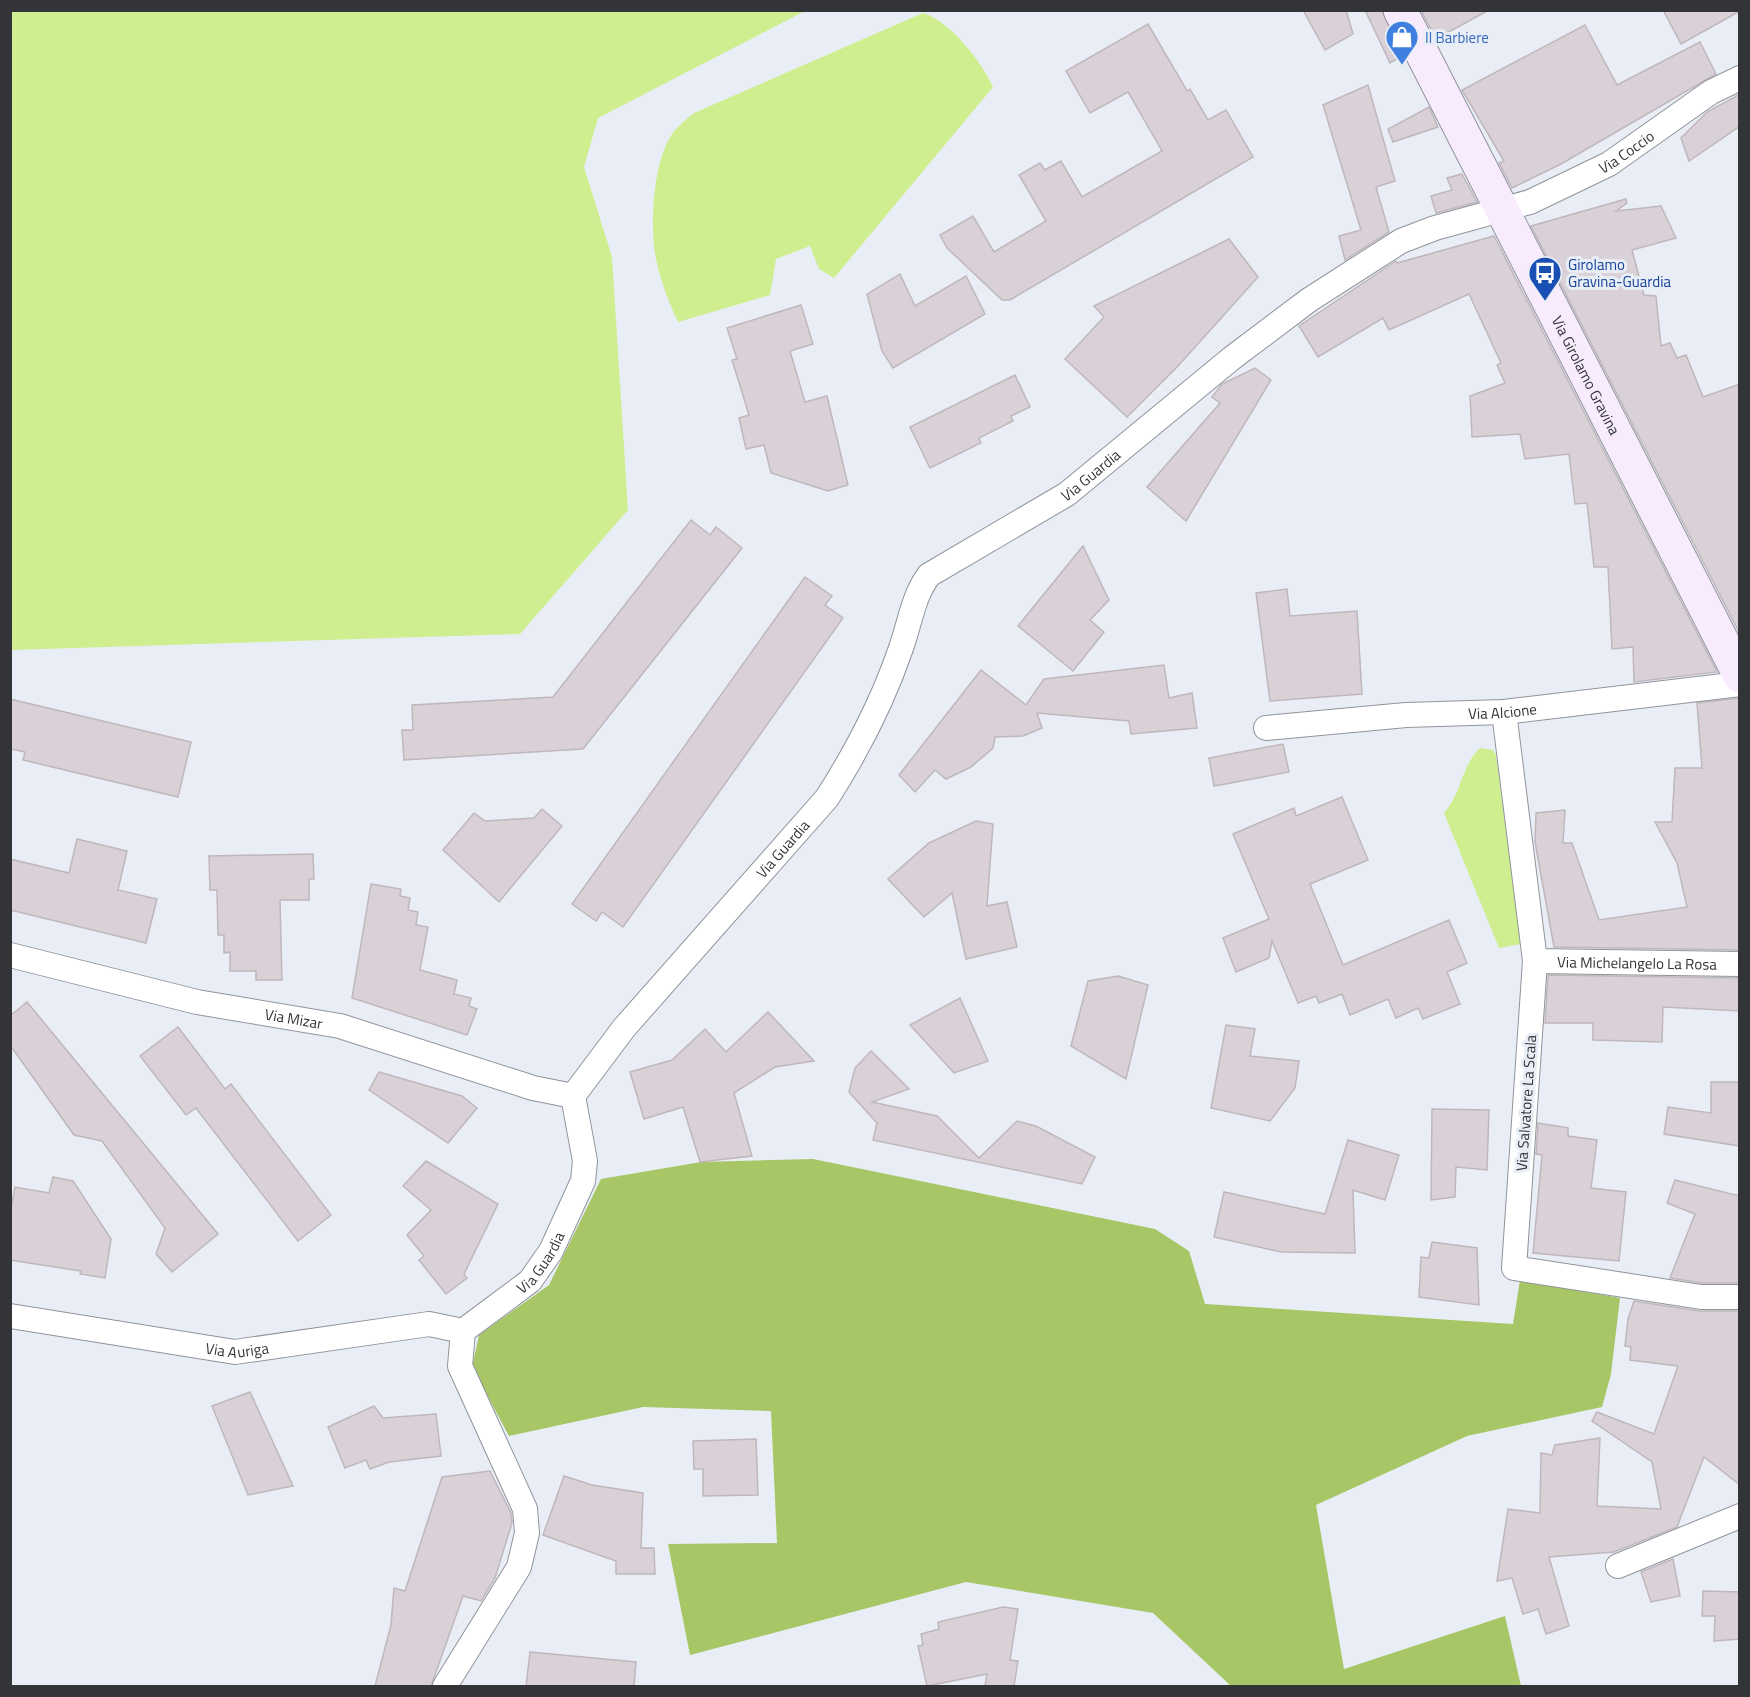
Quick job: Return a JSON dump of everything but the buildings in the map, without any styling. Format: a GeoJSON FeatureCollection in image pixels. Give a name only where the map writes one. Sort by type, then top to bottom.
{"type":"FeatureCollection","features":[{"type":"Feature","properties":{"kind":"main road","name":"Via Girolamo Gravina"},"geometry":{"type":"LineString","coordinates":[[1400,10],[1504,209],[1740,675]]}},
{"type":"Feature","properties":{"kind":"street","name":"Via Coccio"},"geometry":{"type":"LineString","coordinates":[[1504,209],[1530,202],[1609,164],[1711,92],[1740,78]]}},
{"type":"Feature","properties":{"kind":"street","name":"Via Guardia"},"geometry":{"type":"LineString","coordinates":[[463,1331],[530,1281],[551,1251],[583,1181],[585,1161],[573,1096],[624,1028],[827,798],[849,764],[875,713],[902,648],[917,596],[929,575],[1067,494],[1232,358],[1309,300],[1392,247],[1435,228],[1504,209]]}},
{"type":"Feature","properties":{"kind":"street","name":"Via Alcione"},"geometry":{"type":"LineString","coordinates":[[1266,728],[1406,715],[1504,712],[1740,684]]}},
{"type":"Feature","properties":{"kind":"street","name":"Via Salvatore La Scala"},"geometry":{"type":"LineString","coordinates":[[1504,712],[1535,961],[1514,1268],[1701,1297],[1740,1297]]}},
{"type":"Feature","properties":{"kind":"street","name":"Via Mizar"},"geometry":{"type":"LineString","coordinates":[[10,955],[197,1002],[340,1026],[533,1089],[573,1096]]}},
{"type":"Feature","properties":{"kind":"street","name":"Via Michelangelo La Rosa"},"geometry":{"type":"LineString","coordinates":[[1535,961],[1740,964]]}},
{"type":"Feature","properties":{"kind":"street","name":"Via Auriga"},"geometry":{"type":"LineString","coordinates":[[10,1316],[236,1352],[429,1324],[463,1331]]}},
{"type":"Feature","properties":{"kind":"street"},"geometry":{"type":"LineString","coordinates":[[445,1686],[519,1567],[527,1533],[525,1509],[460,1366],[463,1331]]}},
{"type":"Feature","properties":{"kind":"street"},"geometry":{"type":"LineString","coordinates":[[1618,1566],[1740,1516]]}},
{"type":"Feature","properties":{"kind":"green space"},"geometry":{"type":"Polygon","coordinates":[[[10,11],[805,11],[598,118],[584,167],[612,257],[628,510],[520,634],[11,650],[10,11]]]}},
{"type":"Feature","properties":{"kind":"green space"},"geometry":{"type":"Polygon","coordinates":[[[923,13],[944,24],[954,33],[981,66],[993,87],[834,278],[819,269],[810,246],[776,259],[770,295],[678,322],[660,275],[655,256],[653,233],[654,202],[659,168],[663,153],[676,129],[694,113],[923,13]]]}},
{"type":"Feature","properties":{"kind":"green space"},"geometry":{"type":"Polygon","coordinates":[[[1480,748],[1493,750],[1496,755],[1521,944],[1499,948],[1444,813],[1454,798],[1469,763],[1480,748]]]}},
{"type":"Feature","properties":{"kind":"green space"},"geometry":{"type":"Polygon","coordinates":[[[813,1159],[1155,1229],[1189,1251],[1205,1304],[1513,1324],[1520,1280],[1620,1298],[1611,1374],[1602,1407],[1467,1436],[1316,1505],[1344,1669],[1505,1616],[1521,1686],[1231,1686],[1153,1613],[966,1582],[690,1655],[668,1544],[777,1543],[771,1411],[643,1407],[509,1436],[472,1367],[479,1335],[549,1285],[601,1179],[701,1162],[813,1159]]]}},
{"type":"Feature","properties":{"kind":"place","name":"Il Barbiere"},"geometry":{"type":"Point","coordinates":[1402,66]}},
{"type":"Feature","properties":{"kind":"place","name":"Girolamo Gravina-Guardia"},"geometry":{"type":"Point","coordinates":[1545,302]}}]}
